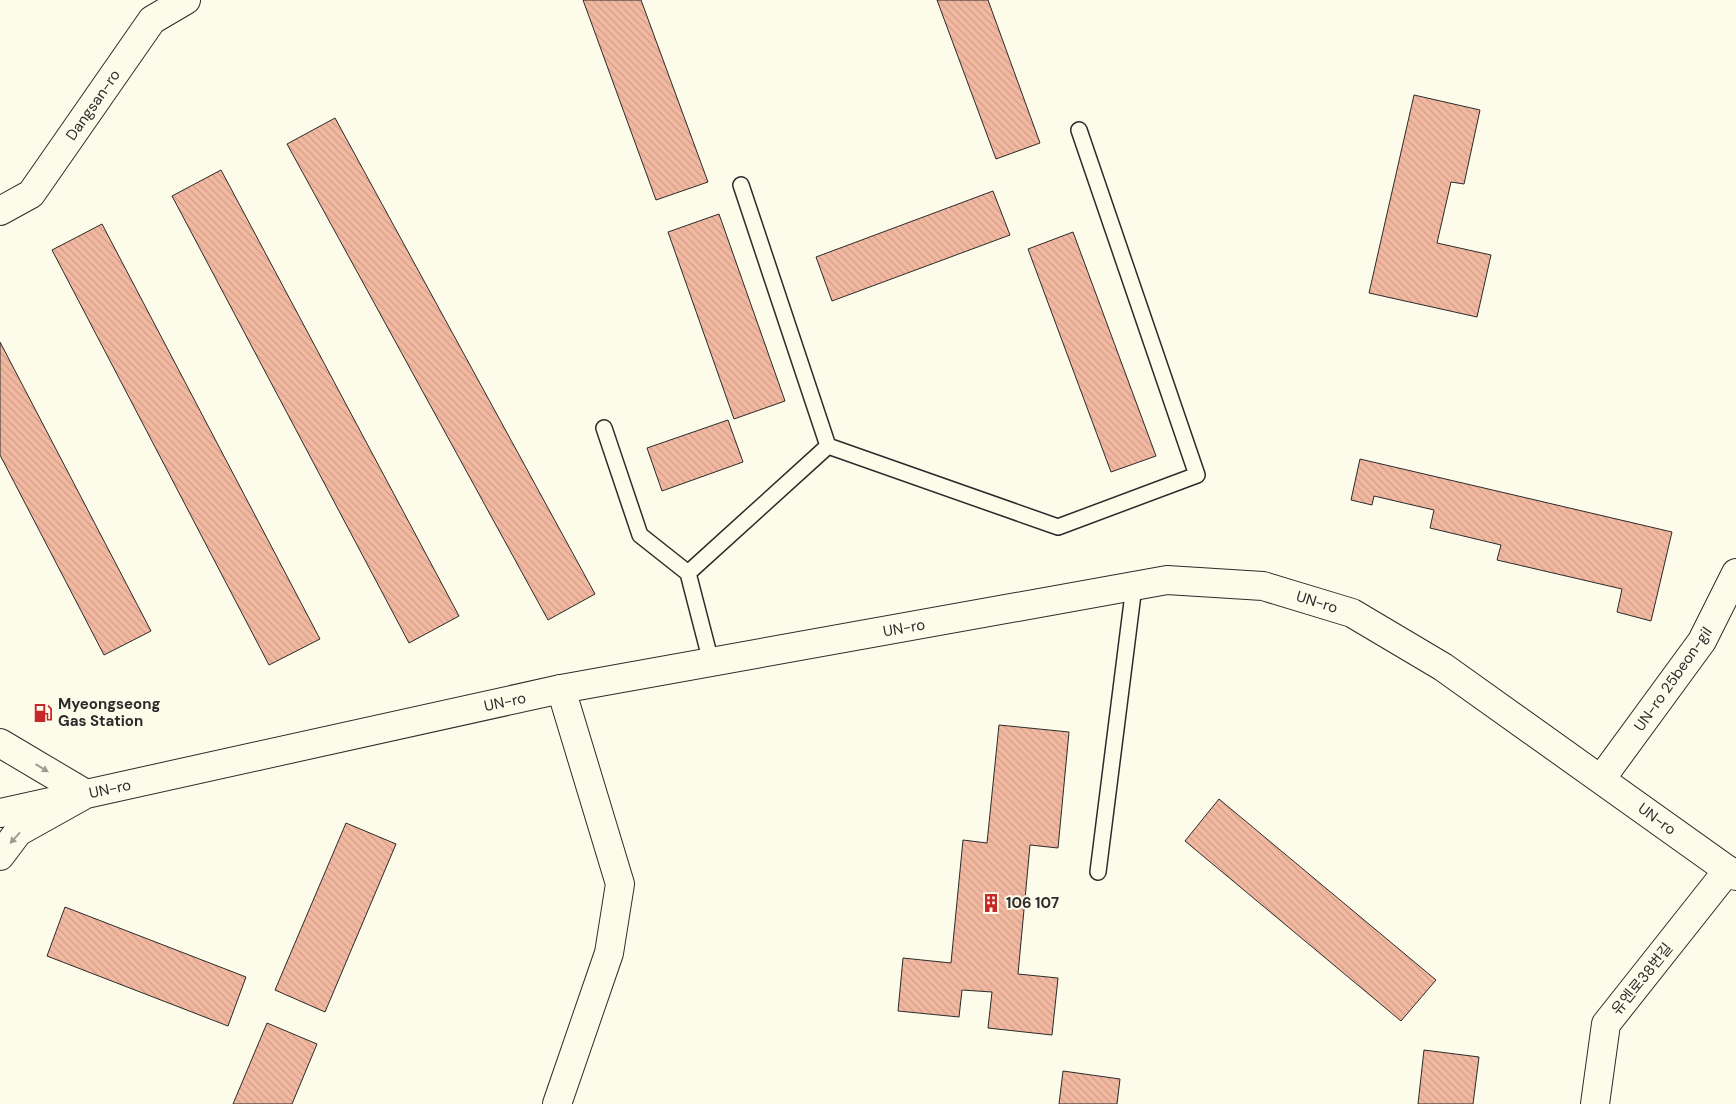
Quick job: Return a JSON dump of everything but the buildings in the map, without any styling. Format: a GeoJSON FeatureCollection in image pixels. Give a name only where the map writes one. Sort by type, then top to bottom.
{"type":"FeatureCollection","features":[{"type":"Feature","properties":{"kind":"main road","name":"Dangsan-ro"},"geometry":{"type":"LineString","coordinates":[[0,211],[31,194],[152,20],[186,0]]}},
{"type":"Feature","properties":{"kind":"main road","name":"UN-ro 25beon-gil"},"geometry":{"type":"LineString","coordinates":[[1601,780],[1702,641],[1736,573]]}},
{"type":"Feature","properties":{"kind":"main road","name":"UN-ro"},"geometry":{"type":"LineString","coordinates":[[0,814],[561,689],[1167,580],[1263,586],[1352,613],[1443,667],[1732,873]]}},
{"type":"Feature","properties":{"kind":"main road"},"geometry":{"type":"LineString","coordinates":[[556,1104],[609,953],[620,884],[561,689]]}},
{"type":"Feature","properties":{"kind":"main road"},"geometry":{"type":"LineString","coordinates":[[0,743],[86,794]]}},
{"type":"Feature","properties":{"kind":"main road"},"geometry":{"type":"LineString","coordinates":[[0,856],[18,832],[86,794]]}},
{"type":"Feature","properties":{"kind":"main road","name":"유엔로38번길"},"geometry":{"type":"LineString","coordinates":[[1595,1104],[1606,1024],[1732,873]]}},
{"type":"Feature","properties":{"kind":"lane"},"geometry":{"type":"LineString","coordinates":[[828,446],[1058,527],[1197,475],[1079,130]]}},
{"type":"Feature","properties":{"kind":"lane"},"geometry":{"type":"LineString","coordinates":[[741,185],[828,446]]}},
{"type":"Feature","properties":{"kind":"lane"},"geometry":{"type":"LineString","coordinates":[[604,428],[640,535],[688,573],[712,662]]}},
{"type":"Feature","properties":{"kind":"lane"},"geometry":{"type":"LineString","coordinates":[[688,573],[828,446]]}},
{"type":"Feature","properties":{"kind":"lane"},"geometry":{"type":"LineString","coordinates":[[1098,872],[1134,586]]}},
{"type":"Feature","properties":{"kind":"place","name":"Myeongseong Gas Station"},"geometry":{"type":"Point","coordinates":[43,713]}},
{"type":"Feature","properties":{"kind":"place","name":"106 107"},"geometry":{"type":"Point","coordinates":[991,903]}}]}
